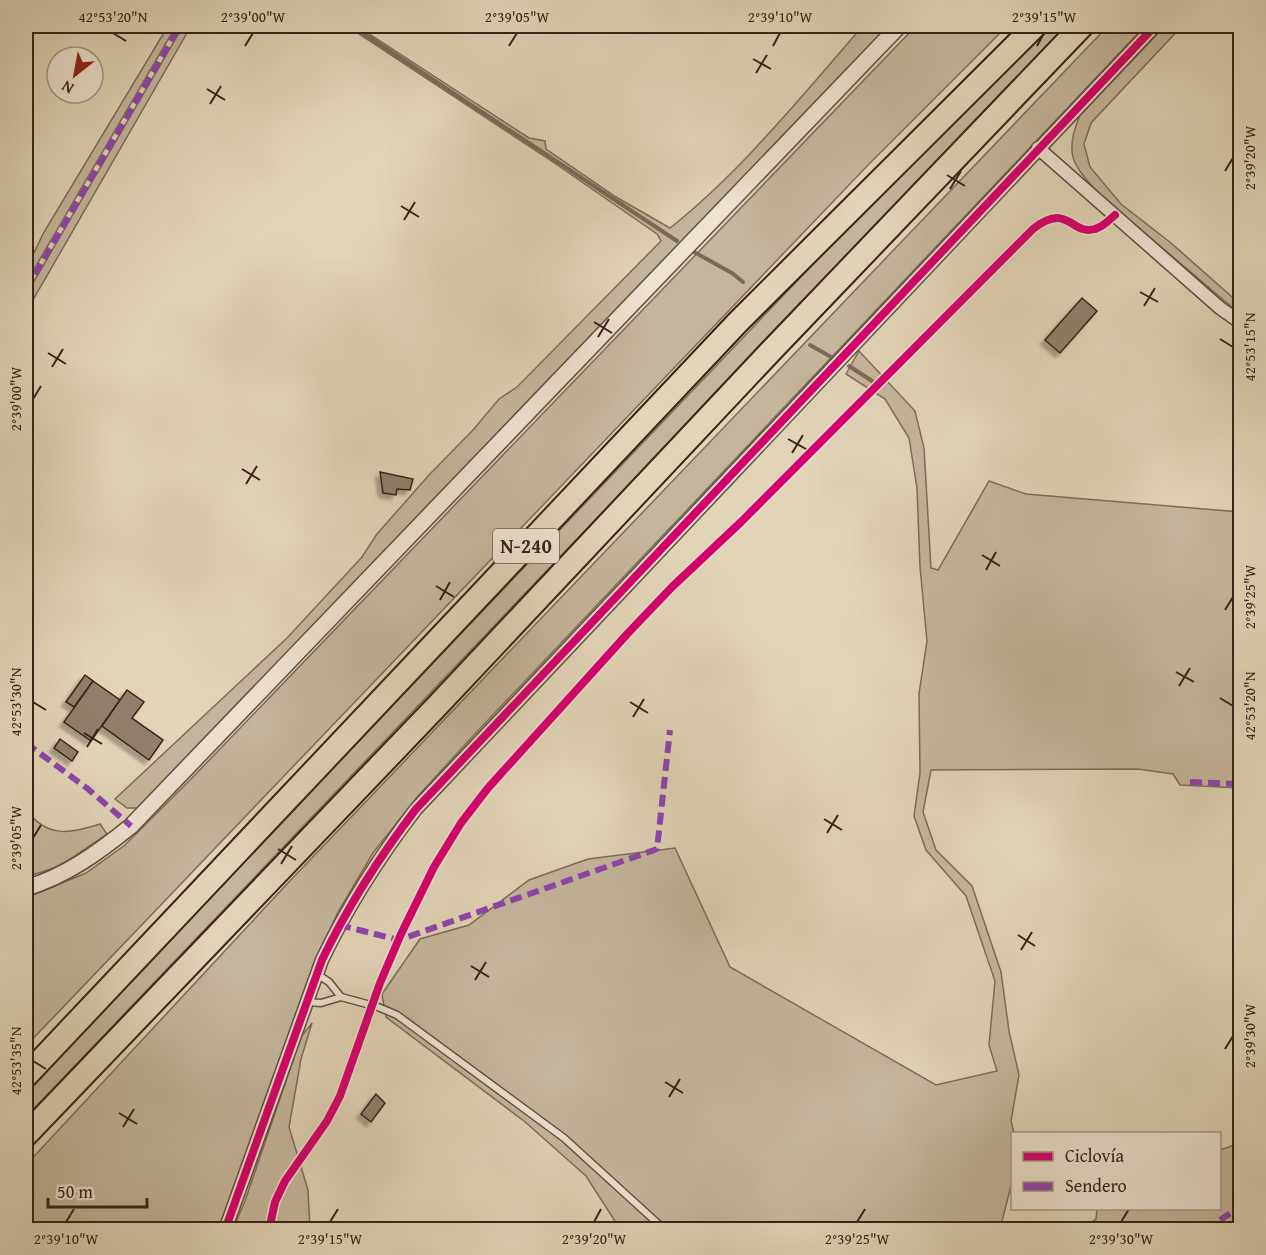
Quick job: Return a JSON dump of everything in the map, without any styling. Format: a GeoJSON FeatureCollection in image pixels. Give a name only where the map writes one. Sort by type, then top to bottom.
{"type":"FeatureCollection","features":[{"type":"Feature","properties":{"kind":"highway","name":"N-240"},"geometry":{"type":"LineString","coordinates":[[26,1076],[738,322],[1035,26]]}},
{"type":"Feature","properties":{"kind":"highway","name":"N-240"},"geometry":{"type":"LineString","coordinates":[[26,1135],[1083,26]]}},
{"type":"Feature","properties":{"kind":"highway"},"geometry":{"type":"LineString","coordinates":[[26,1144],[68,1090]]}},
{"type":"Feature","properties":{"kind":"street"},"geometry":{"type":"LineString","coordinates":[[26,888],[81,864],[131,826],[899,26]]}},
{"type":"Feature","properties":{"kind":"street"},"geometry":{"type":"LineString","coordinates":[[225,1230],[306,1002],[339,925],[386,848],[416,809],[1155,26]]}},
{"type":"Feature","properties":{"kind":"street"},"geometry":{"type":"LineString","coordinates":[[1038,148],[1220,308],[1240,322]]}},
{"type":"Feature","properties":{"kind":"lane"},"geometry":{"type":"LineString","coordinates":[[317,974],[329,982],[342,997]]}},
{"type":"Feature","properties":{"kind":"lane"},"geometry":{"type":"LineString","coordinates":[[306,1002],[321,1003],[342,997],[397,1015],[564,1138],[665,1230]]}},
{"type":"Feature","properties":{"kind":"shaded area"},"geometry":{"type":"Polygon","coordinates":[[[168,26],[176,26],[26,283],[26,269],[44,232],[168,26]]]}},
{"type":"Feature","properties":{"kind":"shaded area"},"geometry":{"type":"Polygon","coordinates":[[[183,26],[191,26],[26,312],[26,295],[183,26]]]}},
{"type":"Feature","properties":{"kind":"shaded area"},"geometry":{"type":"Polygon","coordinates":[[[347,26],[357,26],[529,138],[545,141],[546,149],[616,197],[670,228],[697,206],[747,157],[863,26],[888,26],[193,754],[139,808],[127,808],[115,799],[287,638],[362,557],[377,534],[499,399],[517,387],[661,241],[657,234],[553,162],[347,26]]]}},
{"type":"Feature","properties":{"kind":"shaded area"},"geometry":{"type":"Polygon","coordinates":[[[916,26],[1007,26],[869,164],[26,1046],[26,898],[86,873],[125,845],[916,26]]]}},
{"type":"Feature","properties":{"kind":"shaded area"},"geometry":{"type":"Polygon","coordinates":[[[1045,26],[1066,26],[26,1117],[26,1090],[879,195],[1045,26]]]}},
{"type":"Feature","properties":{"kind":"shaded area"},"geometry":{"type":"Polygon","coordinates":[[[1108,26],[1145,26],[473,736],[418,796],[373,853],[338,912],[314,963],[219,1229],[36,1229],[29,1222],[26,1225],[26,1165],[286,885],[1108,26]]]}},
{"type":"Feature","properties":{"kind":"shaded area"},"geometry":{"type":"Polygon","coordinates":[[[1165,26],[1182,26],[1091,123],[1084,144],[1090,167],[1121,204],[1171,243],[1240,304],[1240,314],[1100,195],[1077,167],[1074,159],[1072,140],[1080,115],[1165,26]]]}},
{"type":"Feature","properties":{"kind":"shaded area"},"geometry":{"type":"Polygon","coordinates":[[[859,351],[915,411],[924,448],[931,568],[938,570],[989,481],[1026,494],[1240,512],[1240,788],[1180,785],[1173,774],[1138,769],[931,770],[923,812],[936,850],[972,886],[1001,972],[1009,1031],[1019,1075],[1011,1121],[1014,1132],[1011,1132],[1011,1186],[1000,1229],[620,1229],[586,1176],[524,1121],[386,1017],[382,994],[420,939],[469,925],[529,880],[588,859],[675,848],[730,967],[936,1085],[997,1071],[989,1045],[995,981],[966,896],[926,850],[914,816],[920,773],[919,694],[927,641],[920,567],[917,488],[909,438],[885,399],[846,374],[859,351]]]}},
{"type":"Feature","properties":{"kind":"shaded area"},"geometry":{"type":"Polygon","coordinates":[[[26,809],[42,825],[50,829],[79,830],[100,824],[107,834],[60,866],[26,877],[26,809]]]}},
{"type":"Feature","properties":{"kind":"shaded area"},"geometry":{"type":"Polygon","coordinates":[[[312,1023],[301,1059],[289,1127],[308,1190],[310,1229],[233,1229],[245,1201],[301,1037],[312,1023]]]}},
{"type":"Feature","properties":{"kind":"shaded area"},"geometry":{"type":"Polygon","coordinates":[[[1240,1143],[1240,1229],[1081,1229],[1096,1219],[1097,1210],[1221,1210],[1221,1150],[1240,1143]]]}},
{"type":"Feature","properties":{"kind":"building"},"geometry":{"type":"Polygon","coordinates":[[[1082,298],[1097,311],[1060,353],[1045,340],[1082,298]]]}},
{"type":"Feature","properties":{"kind":"building"},"geometry":{"type":"Polygon","coordinates":[[[380,472],[413,479],[410,490],[397,489],[396,495],[383,493],[380,472]]]}},
{"type":"Feature","properties":{"kind":"building"},"geometry":{"type":"Polygon","coordinates":[[[85,675],[93,681],[74,707],[66,702],[85,675]]]}},
{"type":"Feature","properties":{"kind":"building"},"geometry":{"type":"Polygon","coordinates":[[[93,681],[120,700],[91,741],[64,722],[93,681]]]}},
{"type":"Feature","properties":{"kind":"building"},"geometry":{"type":"Polygon","coordinates":[[[127,690],[144,702],[132,718],[163,740],[149,760],[102,726],[127,690]]]}},
{"type":"Feature","properties":{"kind":"building"},"geometry":{"type":"Polygon","coordinates":[[[60,739],[78,752],[72,761],[54,748],[60,739]]]}},
{"type":"Feature","properties":{"kind":"building"},"geometry":{"type":"Polygon","coordinates":[[[376,1094],[385,1103],[371,1122],[361,1114],[376,1094]]]}},
{"type":"Feature","properties":{"kind":"waterway"},"geometry":{"type":"LineString","coordinates":[[352,26],[677,241]]}},
{"type":"Feature","properties":{"kind":"waterway"},"geometry":{"type":"LineString","coordinates":[[694,252],[732,273],[743,282]]}},
{"type":"Feature","properties":{"kind":"waterway"},"geometry":{"type":"LineString","coordinates":[[810,345],[831,357]]}},
{"type":"Feature","properties":{"kind":"waterway"},"geometry":{"type":"LineString","coordinates":[[849,366],[875,383]]}},
{"type":"Feature","properties":{"kind":"marked path"},"geometry":{"type":"LineString","coordinates":[[26,290],[180,26]]}},
{"type":"Feature","properties":{"kind":"marked path"},"geometry":{"type":"LineString","coordinates":[[339,925],[399,940],[657,849],[670,730]]}},
{"type":"Feature","properties":{"kind":"marked path"},"geometry":{"type":"LineString","coordinates":[[26,743],[88,789],[131,826]]}},
{"type":"Feature","properties":{"kind":"marked path"},"geometry":{"type":"LineString","coordinates":[[1190,782],[1240,784]]}},
{"type":"Feature","properties":{"kind":"marked path"},"geometry":{"type":"LineString","coordinates":[[1205,1230],[1240,1207]]}},
{"type":"Feature","properties":{"kind":"cycle path"},"geometry":{"type":"LineString","coordinates":[[225,1230],[322,960],[365,882],[416,809],[1155,26]]}},
{"type":"Feature","properties":{"kind":"cycle path"},"geometry":{"type":"LineString","coordinates":[[269,1230],[275,1202],[285,1181],[327,1121],[340,1096],[380,983],[434,867],[461,823],[488,788],[672,587],[741,522],[1033,229],[1054,218],[1068,221],[1087,230],[1095,229],[1115,215]]}}]}
